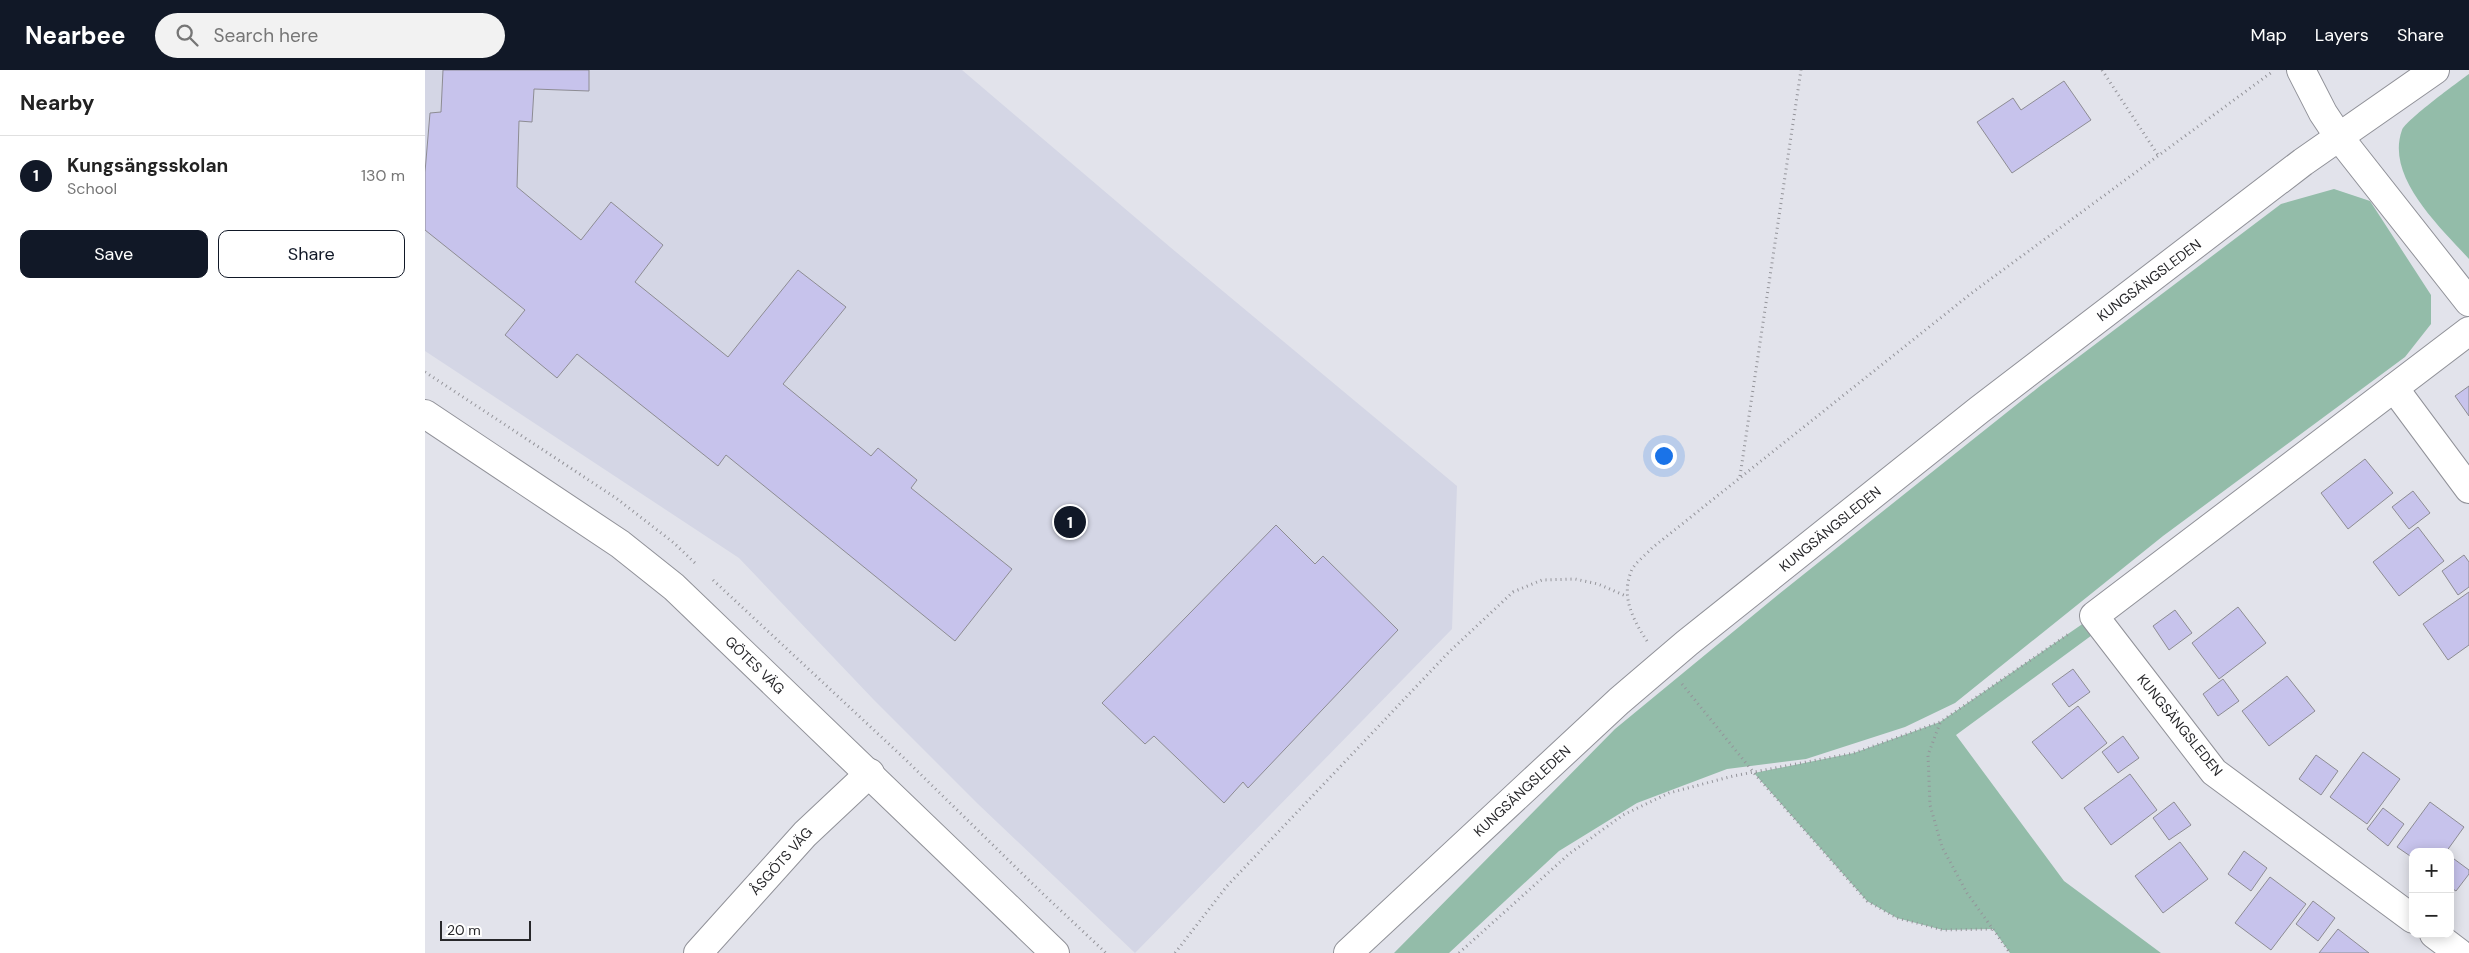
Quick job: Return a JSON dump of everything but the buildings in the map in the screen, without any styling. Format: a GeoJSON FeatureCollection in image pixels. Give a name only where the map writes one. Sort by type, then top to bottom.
{"type":"FeatureCollection","features":[{"type":"Feature","properties":{"kind":"street"},"geometry":{"type":"LineString","coordinates":[[2301,70],[2323,113],[2339,138],[2469,302]]}},
{"type":"Feature","properties":{"kind":"street","name":"KUNGSÄNGSLEDEN"},"geometry":{"type":"LineString","coordinates":[[1348,953],[1612,708],[1687,643],[1979,410],[2303,162],[2435,70]]}},
{"type":"Feature","properties":{"kind":"street"},"geometry":{"type":"LineString","coordinates":[[2094,616],[2469,331]]}},
{"type":"Feature","properties":{"kind":"street"},"geometry":{"type":"LineString","coordinates":[[2394,388],[2469,490]]}},
{"type":"Feature","properties":{"kind":"street","name":"GÖTES VÄG"},"geometry":{"type":"LineString","coordinates":[[425,414],[620,544],[673,587],[870,773],[1055,953]]}},
{"type":"Feature","properties":{"kind":"street","name":"KUNGSÄNGSLEDEN"},"geometry":{"type":"LineString","coordinates":[[2094,616],[2214,772],[2409,916]]}},
{"type":"Feature","properties":{"kind":"street","name":"ÅSGÖTS VÄG"},"geometry":{"type":"LineString","coordinates":[[698,953],[805,834],[870,773]]}},
{"type":"Feature","properties":{"kind":"street"},"geometry":{"type":"LineString","coordinates":[[2438,938],[2459,953]]}},
{"type":"Feature","properties":{"kind":"path"},"geometry":{"type":"LineString","coordinates":[[1740,476],[1801,70]]}},
{"type":"Feature","properties":{"kind":"path"},"geometry":{"type":"LineString","coordinates":[[2102,70],[2158,155]]}},
{"type":"Feature","properties":{"kind":"path"},"geometry":{"type":"LineString","coordinates":[[1648,642],[1635,624],[1626,596],[1631,571],[1652,548],[1973,292],[2275,70]]}},
{"type":"Feature","properties":{"kind":"path"},"geometry":{"type":"LineString","coordinates":[[1175,953],[1227,886],[1449,652],[1513,592],[1542,580],[1575,579],[1598,584],[1626,596]]}},
{"type":"Feature","properties":{"kind":"path"},"geometry":{"type":"LineString","coordinates":[[1459,953],[1569,854],[1623,815],[1669,793],[1854,752],[1940,722],[2094,616]]}},
{"type":"Feature","properties":{"kind":"path"},"geometry":{"type":"LineString","coordinates":[[1681,684],[1754,773],[1867,901],[1897,918],[1943,930],[1993,929]]}},
{"type":"Feature","properties":{"kind":"path"},"geometry":{"type":"LineString","coordinates":[[1940,722],[1928,755],[1930,806],[1943,847],[1967,893],[2010,953]]}},
{"type":"Feature","properties":{"kind":"shaded area"},"geometry":{"type":"Polygon","coordinates":[[[425,70],[962,70],[1170,247],[1457,486],[1452,629],[1135,953],[978,804],[873,699],[739,558],[425,351],[425,70]]]}},
{"type":"Feature","properties":{"kind":"green space"},"geometry":{"type":"Polygon","coordinates":[[[2469,74],[2469,259],[2418,200],[2408,183],[2401,165],[2399,148],[2402,130],[2406,125],[2433,101],[2469,74]]]}},
{"type":"Feature","properties":{"kind":"green space"},"geometry":{"type":"Polygon","coordinates":[[[2334,189],[2370,201],[2431,295],[2431,324],[2405,357],[2163,536],[1955,703],[1905,727],[1806,759],[1727,769],[1637,803],[1559,851],[1449,953],[1394,953],[1615,729],[1779,594],[2040,386],[2281,204],[2334,189]]]}},
{"type":"Feature","properties":{"kind":"green space"},"geometry":{"type":"Polygon","coordinates":[[[2094,616],[2103,627],[1956,735],[2064,881],[2161,953],[2010,953],[1993,929],[1943,930],[1897,918],[1867,901],[1754,773],[1854,753],[1940,722],[2094,616]]]}},
{"type":"Feature","properties":{"kind":"place","name":"Kungsängsskolan"},"geometry":{"type":"Point","coordinates":[1070,522]}}]}
